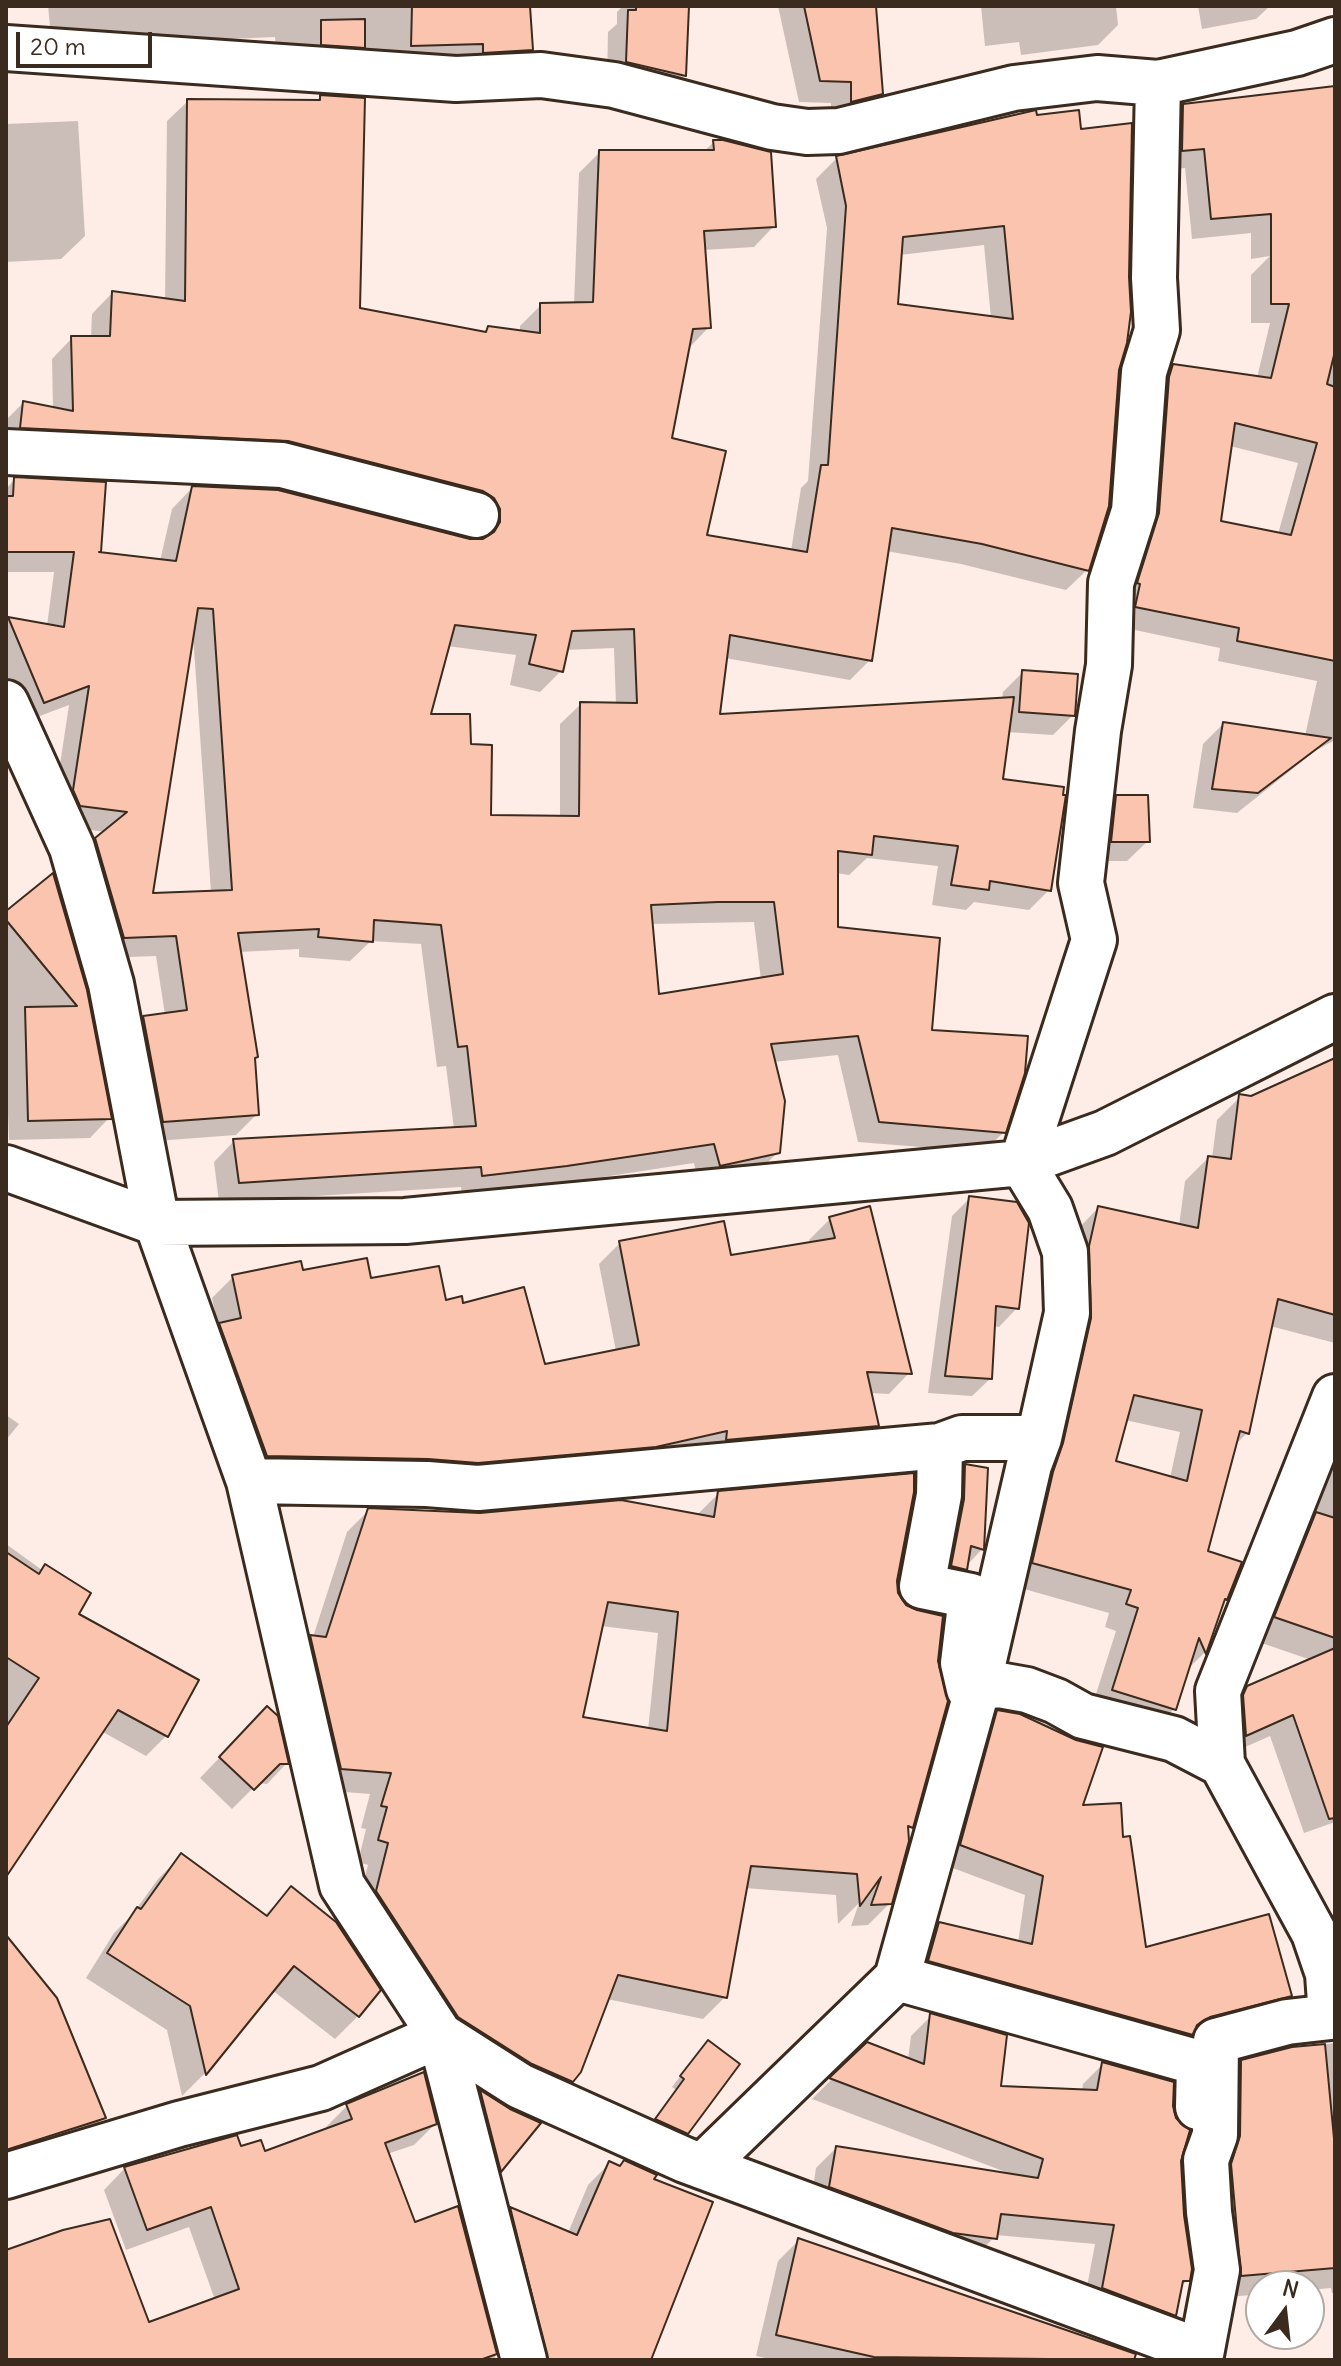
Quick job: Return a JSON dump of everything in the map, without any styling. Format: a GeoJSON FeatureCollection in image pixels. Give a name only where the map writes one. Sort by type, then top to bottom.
{"type":"FeatureCollection","features":[{"type":"Feature","properties":{"kind":"street"},"geometry":{"type":"LineString","coordinates":[[6,48],[456,79],[541,75],[614,85],[772,127],[807,132],[839,131],[1014,88],[1097,78],[1158,83],[1297,53],[1335,40]]}},
{"type":"Feature","properties":{"kind":"street"},"geometry":{"type":"LineString","coordinates":[[703,2166],[897,1978],[977,1690],[1067,1313],[1065,1252],[1050,1209],[1022,1163],[1094,940],[1081,883],[1098,731],[1109,665],[1111,583],[1134,511],[1144,372],[1157,330],[1154,278],[1158,83]]}},
{"type":"Feature","properties":{"kind":"street"},"geometry":{"type":"LineString","coordinates":[[6,452],[282,465],[476,515]]}},
{"type":"Feature","properties":{"kind":"street"},"geometry":{"type":"LineString","coordinates":[[6,703],[72,848],[90,909],[111,984],[157,1223],[249,1481],[342,1885],[440,2035],[524,2360]]}},
{"type":"Feature","properties":{"kind":"street"},"geometry":{"type":"LineString","coordinates":[[6,1168],[157,1223],[405,1221],[1022,1163],[1105,1133],[1335,1017]]}},
{"type":"Feature","properties":{"kind":"street"},"geometry":{"type":"LineString","coordinates":[[1197,2356],[1217,2270],[1206,2160],[1215,2135],[1216,2041],[1287,2022],[1331,2017],[1328,1974],[1314,1933],[1222,1764],[1218,1691],[1335,1397]]}},
{"type":"Feature","properties":{"kind":"street"},"geometry":{"type":"LineString","coordinates":[[249,1481],[427,1484],[478,1488],[940,1446],[962,1438],[1039,1438]]}},
{"type":"Feature","properties":{"kind":"street"},"geometry":{"type":"LineString","coordinates":[[940,1446],[939,1495],[922,1586],[971,1596],[963,1663],[969,1689],[999,1685],[1027,1690],[1083,1716],[1174,1739],[1222,1764]]}},
{"type":"Feature","properties":{"kind":"street"},"geometry":{"type":"LineString","coordinates":[[897,1978],[1199,2063],[1197,2356]]}},
{"type":"Feature","properties":{"kind":"street"},"geometry":{"type":"LineString","coordinates":[[440,2035],[520,2086],[703,2166],[1197,2356]]}},
{"type":"Feature","properties":{"kind":"street"},"geometry":{"type":"LineString","coordinates":[[6,2176],[179,2124],[321,2088],[440,2035]]}},
{"type":"Feature","properties":{"kind":"building"},"geometry":{"type":"Polygon","coordinates":[[[412,6],[530,6],[533,50],[483,53],[483,44],[411,46],[412,6]]]}},
{"type":"Feature","properties":{"kind":"building"},"geometry":{"type":"Polygon","coordinates":[[[636,6],[689,6],[686,76],[626,62],[628,10],[636,10],[636,6]]]}},
{"type":"Feature","properties":{"kind":"building"},"geometry":{"type":"Polygon","coordinates":[[[804,6],[876,6],[883,94],[851,102],[851,82],[820,81],[804,6]]]}},
{"type":"Feature","properties":{"kind":"building"},"geometry":{"type":"Polygon","coordinates":[[[365,19],[365,48],[321,45],[321,20],[365,19]]]}},
{"type":"Feature","properties":{"kind":"building"},"geometry":{"type":"Polygon","coordinates":[[[1335,86],[1335,351],[1327,384],[1335,387],[1335,661],[1237,641],[1239,628],[1135,607],[1140,584],[1137,583],[1159,513],[1169,377],[1173,364],[1271,378],[1289,304],[1271,304],[1271,214],[1211,219],[1204,149],[1182,151],[1183,104],[1335,86]],[[1235,423],[1221,521],[1291,535],[1317,443],[1235,423]]]}},
{"type":"Feature","properties":{"kind":"building"},"geometry":{"type":"Polygon","coordinates":[[[320,95],[365,98],[360,308],[486,332],[488,326],[540,333],[540,303],[593,302],[599,150],[714,150],[713,140],[723,140],[771,152],[776,227],[704,231],[711,328],[693,329],[672,438],[726,451],[707,535],[807,552],[821,465],[828,465],[846,206],[836,156],[1036,110],[1037,115],[1079,110],[1081,129],[1132,123],[1131,312],[1119,370],[1109,506],[1089,571],[982,544],[892,528],[872,661],[730,635],[720,714],[1014,697],[1003,779],[1064,787],[1063,795],[1066,795],[1051,891],[990,881],[989,890],[951,885],[958,846],[874,836],[872,855],[838,851],[838,927],[940,938],[932,1030],[1028,1036],[1025,1073],[1006,1133],[879,1122],[858,1036],[771,1044],[785,1101],[780,1153],[720,1166],[714,1144],[482,1176],[481,1167],[239,1183],[233,1139],[476,1126],[467,1046],[458,1047],[441,925],[374,920],[373,942],[318,937],[319,929],[238,933],[258,1057],[255,1058],[259,1115],[163,1122],[143,1016],[187,1010],[176,936],[124,938],[95,838],[127,812],[80,806],[73,790],[89,686],[44,703],[8,617],[64,627],[74,552],[6,552],[6,496],[13,496],[14,477],[106,482],[99,552],[176,561],[192,486],[278,490],[470,539],[483,539],[494,532],[500,522],[500,509],[494,498],[483,491],[288,441],[20,428],[23,401],[73,411],[71,336],[110,336],[112,291],[185,301],[187,99],[320,100],[320,95]],[[1004,226],[903,237],[898,304],[1013,319],[1004,226]],[[198,608],[153,893],[232,890],[213,609],[198,608]],[[455,625],[431,714],[470,714],[471,744],[492,745],[491,815],[579,816],[580,702],[637,703],[634,629],[572,631],[563,672],[529,664],[536,635],[455,625]],[[774,902],[651,905],[659,994],[783,974],[774,902]]]}},
{"type":"Feature","properties":{"kind":"building"},"geometry":{"type":"Polygon","coordinates":[[[1022,670],[1078,674],[1075,716],[1019,712],[1022,670]]]}},
{"type":"Feature","properties":{"kind":"building"},"geometry":{"type":"Polygon","coordinates":[[[1223,722],[1331,738],[1258,793],[1212,789],[1223,722]]]}},
{"type":"Feature","properties":{"kind":"building"},"geometry":{"type":"Polygon","coordinates":[[[1116,795],[1148,795],[1150,842],[1111,842],[1116,795]]]}},
{"type":"Feature","properties":{"kind":"building"},"geometry":{"type":"Polygon","coordinates":[[[53,873],[87,990],[112,1119],[28,1121],[25,1007],[77,1006],[6,920],[6,911],[53,873]]]}},
{"type":"Feature","properties":{"kind":"building"},"geometry":{"type":"Polygon","coordinates":[[[1335,1058],[1335,1315],[1278,1299],[1249,1434],[1240,1431],[1208,1551],[1242,1562],[1206,1654],[1199,1638],[1176,1710],[1112,1690],[1138,1608],[1126,1604],[1131,1590],[1032,1563],[1091,1318],[1089,1246],[1098,1206],[1198,1228],[1208,1156],[1231,1159],[1239,1094],[1251,1096],[1335,1058]],[[1134,1395],[1116,1461],[1187,1481],[1202,1410],[1134,1395]]]}},
{"type":"Feature","properties":{"kind":"building"},"geometry":{"type":"Polygon","coordinates":[[[969,1196],[1017,1202],[1029,1223],[1019,1309],[996,1306],[992,1379],[945,1376],[969,1196]]]}},
{"type":"Feature","properties":{"kind":"building"},"geometry":{"type":"Polygon","coordinates":[[[870,1206],[912,1374],[867,1372],[879,1426],[726,1440],[727,1431],[656,1447],[478,1463],[267,1456],[219,1323],[241,1318],[232,1275],[301,1261],[303,1270],[367,1258],[371,1278],[439,1266],[446,1300],[462,1296],[463,1303],[524,1287],[545,1364],[639,1345],[619,1241],[724,1221],[731,1255],[835,1238],[829,1217],[870,1206]]]}},
{"type":"Feature","properties":{"kind":"building"},"geometry":{"type":"Polygon","coordinates":[[[965,1464],[988,1468],[984,1550],[971,1546],[967,1570],[951,1566],[964,1499],[965,1464]]]}},
{"type":"Feature","properties":{"kind":"building"},"geometry":{"type":"Polygon","coordinates":[[[914,1473],[914,1492],[897,1581],[898,1593],[906,1605],[943,1616],[938,1661],[948,1701],[913,1828],[908,1826],[909,1841],[892,1904],[871,1905],[881,1877],[860,1906],[857,1874],[751,1866],[727,1998],[618,1975],[581,2072],[573,2082],[532,2064],[458,2017],[376,1891],[388,1843],[378,1840],[387,1807],[381,1806],[391,1773],[341,1769],[310,1635],[326,1637],[368,1508],[480,1513],[621,1500],[714,1517],[718,1491],[914,1473]],[[608,1602],[583,1717],[667,1731],[678,1612],[608,1602]]]}},
{"type":"Feature","properties":{"kind":"building"},"geometry":{"type":"Polygon","coordinates":[[[1316,1512],[1335,1518],[1335,1638],[1274,1617],[1316,1512]]]}},
{"type":"Feature","properties":{"kind":"building"},"geometry":{"type":"Polygon","coordinates":[[[6,1552],[39,1574],[45,1564],[91,1593],[79,1614],[199,1680],[168,1737],[118,1710],[6,1877],[6,1727],[39,1678],[6,1657],[6,1552]]]}},
{"type":"Feature","properties":{"kind":"building"},"geometry":{"type":"Polygon","coordinates":[[[1335,1648],[1335,1818],[1329,1819],[1293,1715],[1246,1736],[1243,1695],[1247,1686],[1335,1648]]]}},
{"type":"Feature","properties":{"kind":"building"},"geometry":{"type":"Polygon","coordinates":[[[267,1706],[278,1716],[289,1764],[280,1764],[254,1790],[219,1757],[267,1706]]]}},
{"type":"Feature","properties":{"kind":"building"},"geometry":{"type":"Polygon","coordinates":[[[997,1710],[1020,1714],[1076,1740],[1103,1747],[1083,1805],[1121,1803],[1123,1837],[1130,1836],[1146,1947],[1269,1914],[1292,1996],[1210,2017],[1197,2025],[1193,2035],[928,1961],[939,1922],[1032,1944],[1043,1876],[960,1845],[997,1710]]]}},
{"type":"Feature","properties":{"kind":"building"},"geometry":{"type":"Polygon","coordinates":[[[181,1853],[267,1916],[291,1886],[336,1922],[381,1990],[359,2017],[294,1966],[206,2075],[190,2006],[107,1953],[137,1907],[141,1909],[181,1853]]]}},
{"type":"Feature","properties":{"kind":"building"},"geometry":{"type":"Polygon","coordinates":[[[6,1935],[57,1998],[106,2118],[6,2150],[6,1935]]]}},
{"type":"Feature","properties":{"kind":"building"},"geometry":{"type":"Polygon","coordinates":[[[930,2013],[1007,2035],[1001,2086],[1097,2090],[1102,2062],[1174,2082],[1176,2118],[1190,2130],[1181,2161],[1184,2215],[1192,2269],[1190,2281],[1183,2281],[1176,2316],[1102,2288],[1114,2225],[1001,2214],[997,2239],[953,2233],[829,2187],[836,2146],[1038,2178],[1043,2159],[829,2078],[867,2042],[924,2064],[930,2013]]]}},
{"type":"Feature","properties":{"kind":"building"},"geometry":{"type":"Polygon","coordinates":[[[708,2040],[740,2064],[688,2134],[655,2119],[684,2079],[680,2076],[708,2040]]]}},
{"type":"Feature","properties":{"kind":"building"},"geometry":{"type":"Polygon","coordinates":[[[1325,2044],[1335,2149],[1335,2268],[1245,2270],[1245,2276],[1241,2276],[1231,2164],[1240,2136],[1241,2060],[1292,2047],[1325,2044]]]}},
{"type":"Feature","properties":{"kind":"building"},"geometry":{"type":"Polygon","coordinates":[[[424,2072],[437,2124],[385,2143],[415,2222],[458,2206],[497,2354],[480,2360],[6,2360],[6,2250],[63,2230],[110,2219],[149,2322],[239,2289],[211,2207],[147,2230],[124,2167],[237,2135],[241,2146],[261,2140],[265,2151],[352,2119],[346,2104],[424,2072]]]}},
{"type":"Feature","properties":{"kind":"building"},"geometry":{"type":"Polygon","coordinates":[[[480,2090],[510,2109],[541,2123],[501,2172],[480,2090]]]}},
{"type":"Feature","properties":{"kind":"building"},"geometry":{"type":"Polygon","coordinates":[[[624,2160],[657,2175],[654,2179],[713,2202],[651,2360],[548,2360],[510,2207],[577,2235],[609,2161],[620,2166],[624,2160]]]}},
{"type":"Feature","properties":{"kind":"building"},"geometry":{"type":"Polygon","coordinates":[[[798,2238],[1136,2354],[1134,2360],[874,2357],[776,2335],[798,2238]]]}}]}
